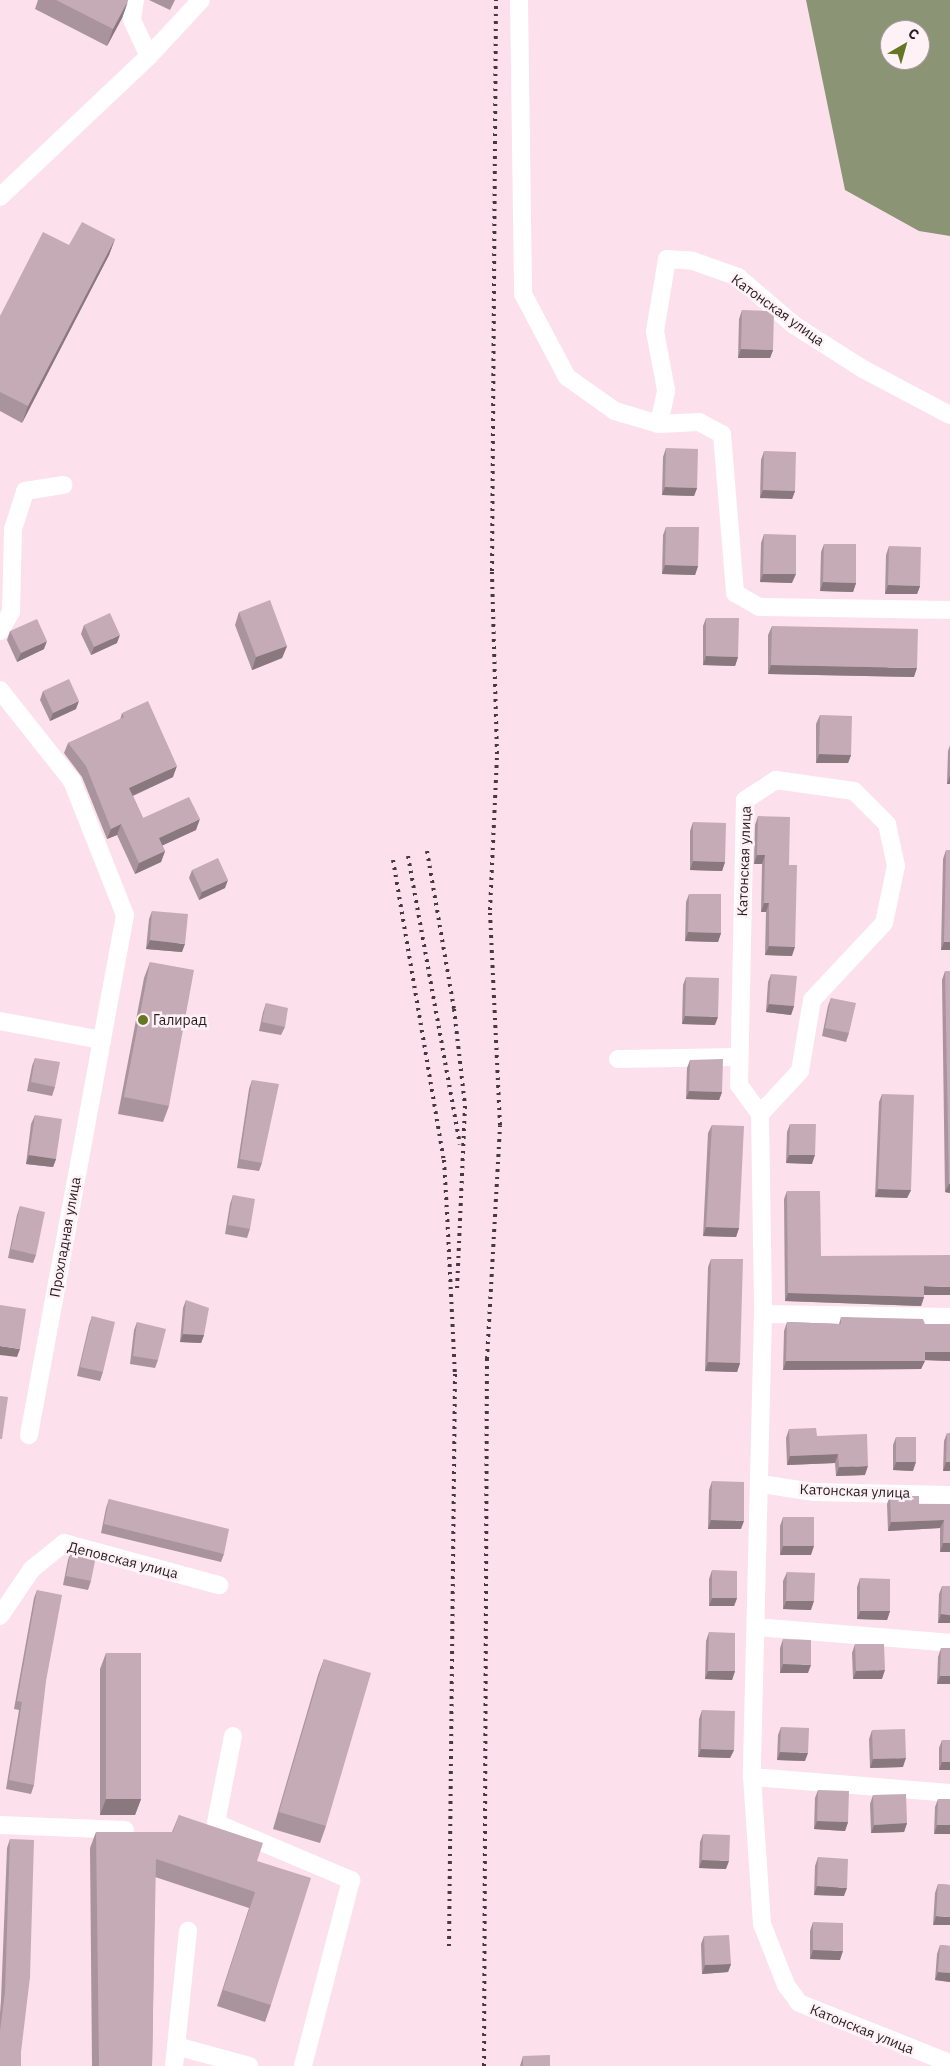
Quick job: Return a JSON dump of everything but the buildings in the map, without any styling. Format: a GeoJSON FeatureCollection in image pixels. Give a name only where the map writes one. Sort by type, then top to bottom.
{"type":"FeatureCollection","features":[{"type":"Feature","properties":{"kind":"street"},"geometry":{"type":"LineString","coordinates":[[135,0],[132,20],[149,56]]}},
{"type":"Feature","properties":{"kind":"street"},"geometry":{"type":"LineString","coordinates":[[0,197],[149,56],[201,0]]}},
{"type":"Feature","properties":{"kind":"street"},"geometry":{"type":"LineString","coordinates":[[519,0],[523,294],[566,377],[615,411],[659,424],[699,422],[722,434],[735,593],[758,607],[950,610]]}},
{"type":"Feature","properties":{"kind":"street","name":"Катонская улица"},"geometry":{"type":"LineString","coordinates":[[659,424],[666,390],[655,330],[667,259],[692,260],[738,277],[802,330],[863,370],[950,415]]}},
{"type":"Feature","properties":{"kind":"street"},"geometry":{"type":"LineString","coordinates":[[0,631],[11,612],[13,529],[25,492],[64,485]]}},
{"type":"Feature","properties":{"kind":"street","name":"Прохладная улица"},"geometry":{"type":"LineString","coordinates":[[0,690],[72,781],[125,915],[29,1435]]}},
{"type":"Feature","properties":{"kind":"street","name":"Катонская улица"},"geometry":{"type":"LineString","coordinates":[[760,1114],[800,1071],[812,1000],[884,922],[896,866],[887,824],[854,791],[776,780],[745,800],[739,1085],[760,1114],[763,1314],[761,1484],[752,1777],[762,1924],[786,1985],[799,2003],[950,2063]]}},
{"type":"Feature","properties":{"kind":"street"},"geometry":{"type":"LineString","coordinates":[[0,1021],[102,1040]]}},
{"type":"Feature","properties":{"kind":"street"},"geometry":{"type":"LineString","coordinates":[[618,1059],[739,1057]]}},
{"type":"Feature","properties":{"kind":"street"},"geometry":{"type":"LineString","coordinates":[[763,1314],[950,1317]]}},
{"type":"Feature","properties":{"kind":"street","name":"Катонская улица"},"geometry":{"type":"LineString","coordinates":[[761,1484],[814,1492],[950,1495]]}},
{"type":"Feature","properties":{"kind":"street","name":"Деповская улица"},"geometry":{"type":"LineString","coordinates":[[0,1616],[32,1569],[64,1543],[218,1585]]}},
{"type":"Feature","properties":{"kind":"street"},"geometry":{"type":"LineString","coordinates":[[757,1627],[950,1643]]}},
{"type":"Feature","properties":{"kind":"street"},"geometry":{"type":"LineString","coordinates":[[233,1736],[216,1824],[351,1880],[304,2066]]}},
{"type":"Feature","properties":{"kind":"street"},"geometry":{"type":"LineString","coordinates":[[752,1777],[950,1793]]}},
{"type":"Feature","properties":{"kind":"street"},"geometry":{"type":"LineString","coordinates":[[0,1825],[125,1830]]}},
{"type":"Feature","properties":{"kind":"street"},"geometry":{"type":"LineString","coordinates":[[174,2066],[188,1931]]}},
{"type":"Feature","properties":{"kind":"street"},"geometry":{"type":"LineString","coordinates":[[176,2046],[249,2066]]}},
{"type":"Feature","properties":{"kind":"shaded area"},"geometry":{"type":"Polygon","coordinates":[[[806,0],[950,0],[950,236],[919,231],[845,190],[806,0]]]}},
{"type":"Feature","properties":{"kind":"railway"},"geometry":{"type":"LineString","coordinates":[[484,2066],[487,1359],[500,1125],[490,910],[497,754],[492,571],[496,0]]}},
{"type":"Feature","properties":{"kind":"railway"},"geometry":{"type":"LineString","coordinates":[[427,851],[454,1009],[465,1106],[457,1289]]}},
{"type":"Feature","properties":{"kind":"railway"},"geometry":{"type":"LineString","coordinates":[[408,856],[460,1144]]}},
{"type":"Feature","properties":{"kind":"railway"},"geometry":{"type":"LineString","coordinates":[[393,860],[444,1160],[447,1212],[455,1374],[449,1947]]}},
{"type":"Feature","properties":{"kind":"place","name":"Галирад"},"geometry":{"type":"Point","coordinates":[143,1020]}}]}
